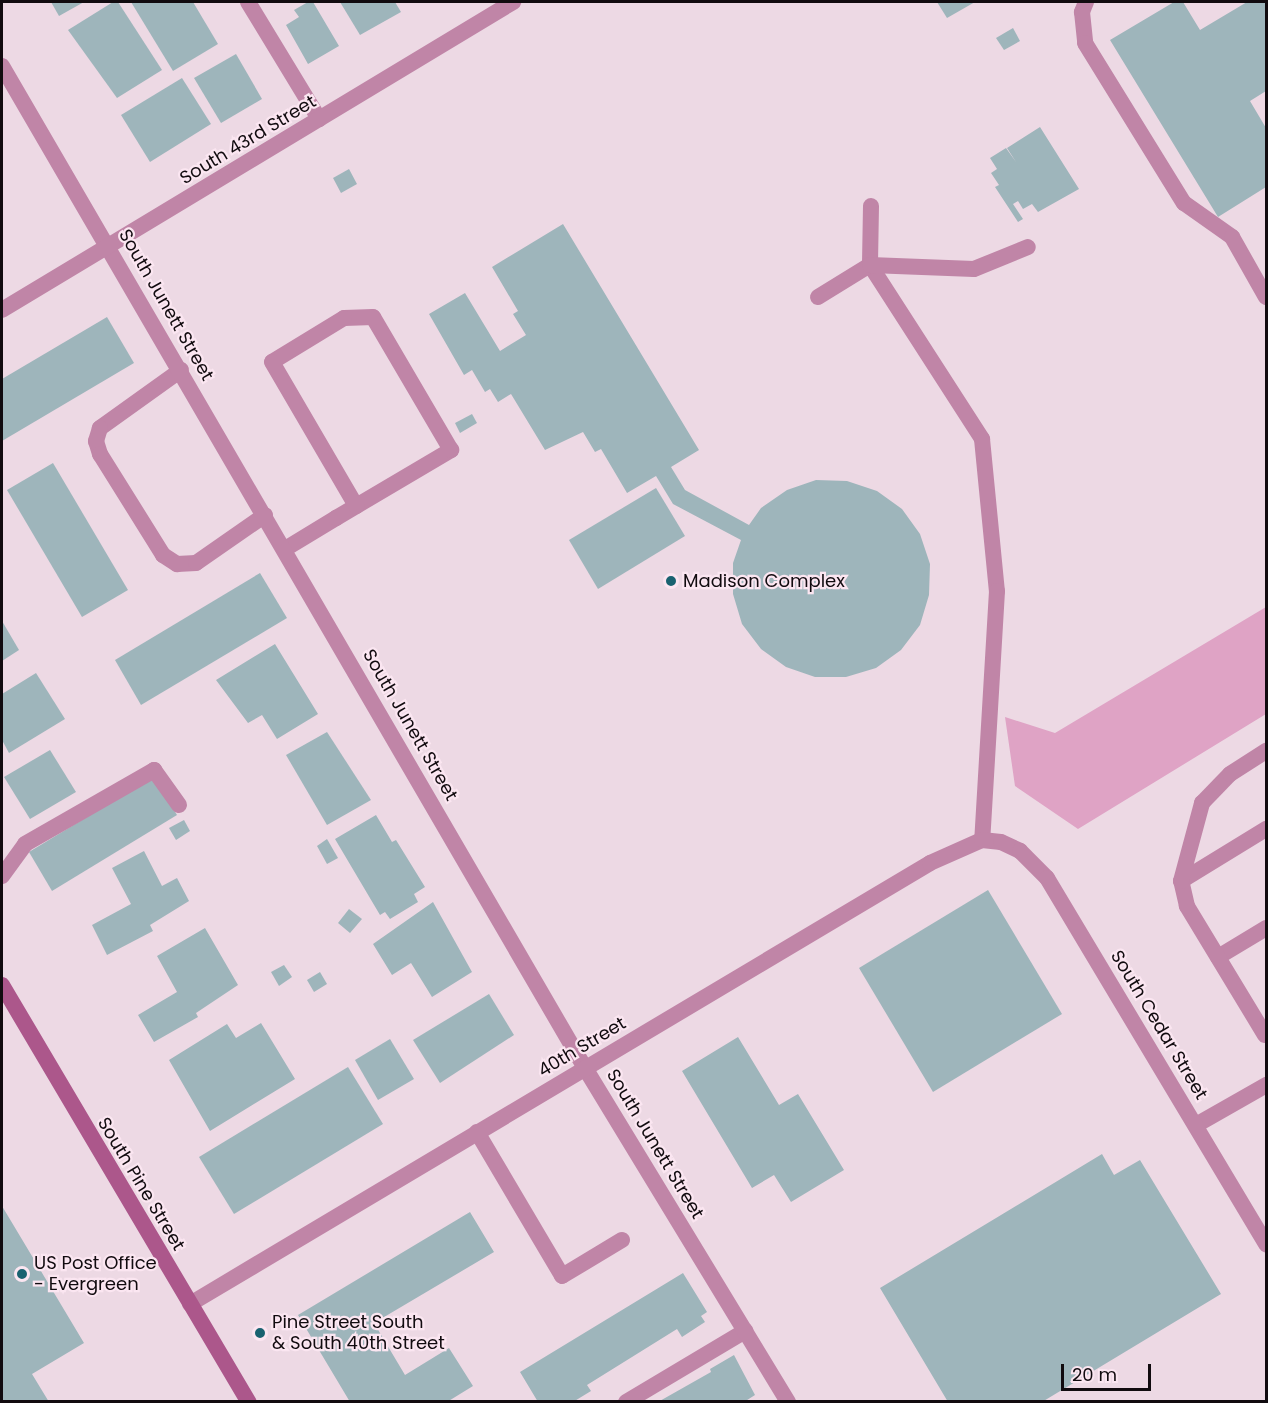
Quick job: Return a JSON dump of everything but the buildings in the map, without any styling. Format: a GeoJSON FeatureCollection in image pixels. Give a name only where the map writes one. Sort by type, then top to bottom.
{"type":"FeatureCollection","features":[{"type":"Feature","properties":{"kind":"main road","name":"South Pine Street"},"geometry":{"type":"LineString","coordinates":[[2,985],[249,1401]]}},
{"type":"Feature","properties":{"kind":"street"},"geometry":{"type":"LineString","coordinates":[[248,2],[319,119]]}},
{"type":"Feature","properties":{"kind":"street","name":"South 43rd Street"},"geometry":{"type":"LineString","coordinates":[[2,310],[511,2]]}},
{"type":"Feature","properties":{"kind":"street"},"geometry":{"type":"LineString","coordinates":[[1086,2],[1082,12],[1085,43],[1184,203],[1232,237],[1266,297]]}},
{"type":"Feature","properties":{"kind":"street","name":"South Junett Street"},"geometry":{"type":"LineString","coordinates":[[2,66],[110,246],[585,1068],[788,1401]]}},
{"type":"Feature","properties":{"kind":"street"},"geometry":{"type":"LineString","coordinates":[[871,206],[870,265],[982,439],[997,591],[982,840]]}},
{"type":"Feature","properties":{"kind":"street"},"geometry":{"type":"LineString","coordinates":[[818,297],[870,265],[974,268],[1028,247]]}},
{"type":"Feature","properties":{"kind":"street"},"geometry":{"type":"LineString","coordinates":[[285,549],[450,450],[373,317],[344,318],[272,362],[356,506]]}},
{"type":"Feature","properties":{"kind":"street"},"geometry":{"type":"LineString","coordinates":[[181,370],[100,428],[96,441],[100,454],[163,555],[177,564],[196,563],[265,515]]}},
{"type":"Feature","properties":{"kind":"street"},"geometry":{"type":"LineString","coordinates":[[1265,1035],[1187,906],[1181,881],[1202,803],[1230,774],[1266,751]]}},
{"type":"Feature","properties":{"kind":"street"},"geometry":{"type":"LineString","coordinates":[[2,876],[26,844],[154,770],[179,805]]}},
{"type":"Feature","properties":{"kind":"street"},"geometry":{"type":"LineString","coordinates":[[1181,881],[1266,830]]}},
{"type":"Feature","properties":{"kind":"street","name":"40th Street"},"geometry":{"type":"LineString","coordinates":[[190,1304],[930,863],[982,840],[1001,842]]}},
{"type":"Feature","properties":{"kind":"street","name":"South Cedar Street"},"geometry":{"type":"LineString","coordinates":[[1001,842],[1027,856],[1047,878],[1266,1244]]}},
{"type":"Feature","properties":{"kind":"street"},"geometry":{"type":"LineString","coordinates":[[1218,957],[1266,928]]}},
{"type":"Feature","properties":{"kind":"street"},"geometry":{"type":"LineString","coordinates":[[1196,1125],[1266,1084]]}},
{"type":"Feature","properties":{"kind":"street"},"geometry":{"type":"LineString","coordinates":[[477,1132],[562,1276],[622,1240]]}},
{"type":"Feature","properties":{"kind":"street"},"geometry":{"type":"LineString","coordinates":[[626,1401],[745,1330]]}},
{"type":"Feature","properties":{"kind":"shaded area"},"geometry":{"type":"Polygon","coordinates":[[[1266,607],[1266,714],[1078,829],[1015,786],[1005,717],[1055,733],[1266,607]]]}},
{"type":"Feature","properties":{"kind":"place","name":"Madison Complex"},"geometry":{"type":"Point","coordinates":[671,581]}},
{"type":"Feature","properties":{"kind":"place","name":"US Post Office - Evergreen"},"geometry":{"type":"Point","coordinates":[22,1274]}},
{"type":"Feature","properties":{"kind":"place","name":"Pine Street South & South 40th Street"},"geometry":{"type":"Point","coordinates":[260,1333]}}]}
